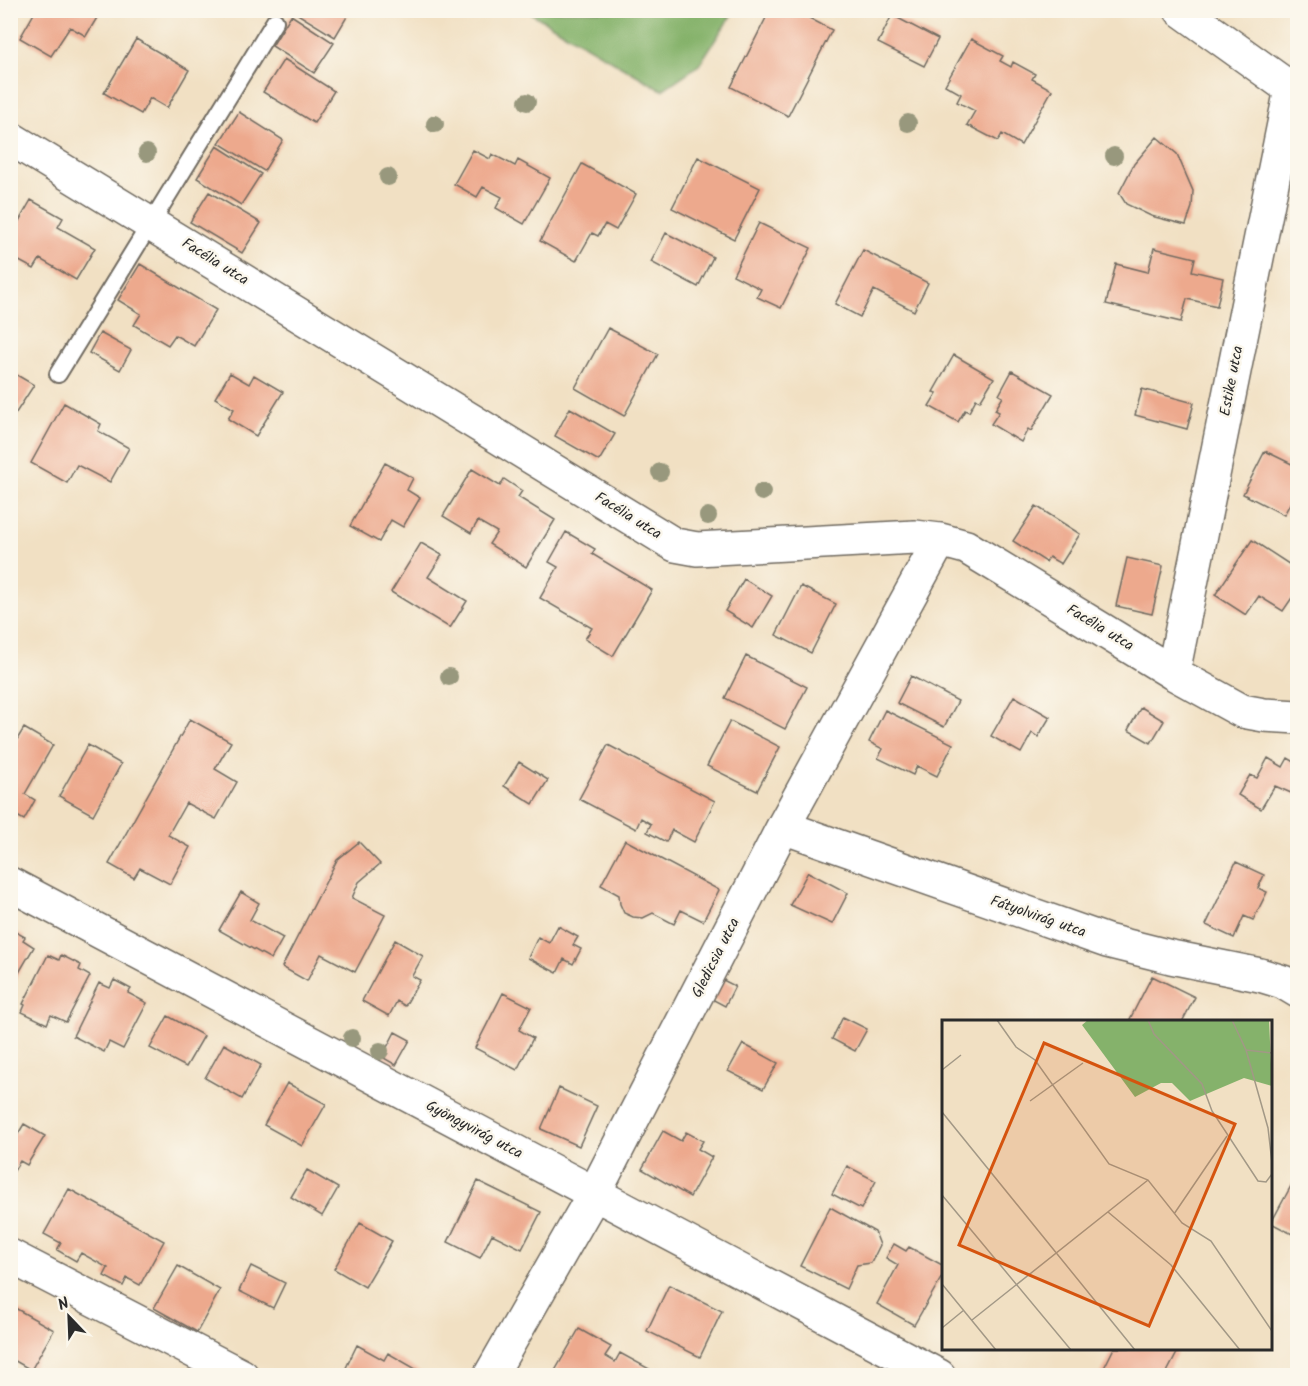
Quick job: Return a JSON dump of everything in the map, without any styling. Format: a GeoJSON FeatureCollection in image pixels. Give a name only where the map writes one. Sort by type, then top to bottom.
{"type":"FeatureCollection","features":[{"type":"Feature","properties":{"kind":"street"},"geometry":{"type":"LineString","coordinates":[[1181,10],[1294,92]]}},
{"type":"Feature","properties":{"kind":"street","name":"Estike utca"},"geometry":{"type":"LineString","coordinates":[[1173,673],[1294,92]]}},
{"type":"Feature","properties":{"kind":"street","name":"Facélia utca"},"geometry":{"type":"LineString","coordinates":[[10,138],[151,222],[675,545],[697,549],[915,537],[940,540],[966,547],[1173,673],[1242,711],[1298,717]]}},
{"type":"Feature","properties":{"kind":"street","name":"Gledicsia utca"},"geometry":{"type":"LineString","coordinates":[[490,1376],[594,1194],[783,826],[940,540]]}},
{"type":"Feature","properties":{"kind":"street","name":"Fátyolvirág utca"},"geometry":{"type":"LineString","coordinates":[[783,826],[1107,941],[1260,975],[1283,982],[1298,991]]}},
{"type":"Feature","properties":{"kind":"street","name":"Gyöngyvirág utca"},"geometry":{"type":"LineString","coordinates":[[10,884],[939,1376]]}},
{"type":"Feature","properties":{"kind":"street"},"geometry":{"type":"LineString","coordinates":[[10,1256],[242,1376]]}},
{"type":"Feature","properties":{"kind":"lane"},"geometry":{"type":"LineString","coordinates":[[57,374],[275,21]]}},
{"type":"Feature","properties":{"kind":"green space"},"geometry":{"type":"Polygon","coordinates":[[[527,11],[734,11],[699,65],[662,90],[527,11]]]}},
{"type":"Feature","properties":{"kind":"building"},"geometry":{"type":"Polygon","coordinates":[[[36,10],[101,11],[86,36],[70,27],[51,56],[20,38],[36,10]]]}},
{"type":"Feature","properties":{"kind":"building"},"geometry":{"type":"Polygon","coordinates":[[[291,10],[351,10],[335,37],[291,10]]]}},
{"type":"Feature","properties":{"kind":"building"},"geometry":{"type":"Polygon","coordinates":[[[770,10],[794,10],[832,30],[788,116],[731,87],[770,10]]]}},
{"type":"Feature","properties":{"kind":"building"},"geometry":{"type":"Polygon","coordinates":[[[291,15],[334,43],[314,73],[272,46],[291,15]]]}},
{"type":"Feature","properties":{"kind":"building"},"geometry":{"type":"Polygon","coordinates":[[[892,15],[938,39],[924,66],[878,43],[892,15]]]}},
{"type":"Feature","properties":{"kind":"building"},"geometry":{"type":"Polygon","coordinates":[[[136,39],[189,70],[167,108],[150,98],[141,114],[104,93],[136,39]]]}},
{"type":"Feature","properties":{"kind":"building"},"geometry":{"type":"Polygon","coordinates":[[[971,39],[1003,56],[1000,61],[1011,67],[1013,62],[1035,74],[1032,79],[1052,90],[1021,145],[1002,134],[998,141],[967,125],[975,111],[957,102],[961,94],[945,85],[971,39]]]}},
{"type":"Feature","properties":{"kind":"building"},"geometry":{"type":"Polygon","coordinates":[[[284,59],[334,91],[314,123],[263,92],[284,59]]]}},
{"type":"Feature","properties":{"kind":"building"},"geometry":{"type":"Polygon","coordinates":[[[239,112],[283,140],[264,171],[219,143],[239,112]]]}},
{"type":"Feature","properties":{"kind":"building"},"geometry":{"type":"Polygon","coordinates":[[[1157,137],[1177,154],[1193,191],[1192,207],[1186,225],[1151,216],[1126,204],[1119,193],[1134,164],[1157,137]]]}},
{"type":"Feature","properties":{"kind":"building"},"geometry":{"type":"Polygon","coordinates":[[[217,146],[261,174],[241,205],[197,178],[217,146]]]}},
{"type":"Feature","properties":{"kind":"building"},"geometry":{"type":"Polygon","coordinates":[[[473,150],[490,159],[492,154],[515,166],[518,160],[550,178],[524,224],[496,208],[502,197],[483,187],[477,197],[454,184],[473,150]]]}},
{"type":"Feature","properties":{"kind":"building"},"geometry":{"type":"Polygon","coordinates":[[[698,157],[760,188],[734,239],[672,208],[698,157]]]}},
{"type":"Feature","properties":{"kind":"building"},"geometry":{"type":"Polygon","coordinates":[[[582,164],[636,194],[616,230],[605,224],[598,236],[592,233],[576,261],[540,241],[582,164]]]}},
{"type":"Feature","properties":{"kind":"building"},"geometry":{"type":"Polygon","coordinates":[[[209,192],[261,223],[242,253],[190,222],[209,192]]]}},
{"type":"Feature","properties":{"kind":"building"},"geometry":{"type":"Polygon","coordinates":[[[31,200],[63,218],[58,227],[95,248],[76,280],[40,259],[34,269],[10,256],[10,237],[31,200]]]}},
{"type":"Feature","properties":{"kind":"building"},"geometry":{"type":"Polygon","coordinates":[[[759,223],[811,248],[781,308],[757,297],[761,289],[733,275],[759,223]]]}},
{"type":"Feature","properties":{"kind":"building"},"geometry":{"type":"Polygon","coordinates":[[[666,233],[713,257],[698,287],[651,262],[666,233]]]}},
{"type":"Feature","properties":{"kind":"building"},"geometry":{"type":"Polygon","coordinates":[[[1154,248],[1195,258],[1192,271],[1223,278],[1217,306],[1187,299],[1181,322],[1106,304],[1116,264],[1148,272],[1154,248]]]}},
{"type":"Feature","properties":{"kind":"building"},"geometry":{"type":"Polygon","coordinates":[[[863,250],[928,283],[914,311],[874,290],[860,317],[835,304],[863,250]]]}},
{"type":"Feature","properties":{"kind":"building"},"geometry":{"type":"Polygon","coordinates":[[[140,264],[216,310],[194,346],[175,335],[168,345],[134,325],[141,314],[118,300],[140,264]]]}},
{"type":"Feature","properties":{"kind":"building"},"geometry":{"type":"Polygon","coordinates":[[[608,328],[658,354],[624,416],[575,388],[608,328]]]}},
{"type":"Feature","properties":{"kind":"building"},"geometry":{"type":"Polygon","coordinates":[[[100,333],[131,350],[120,370],[89,353],[100,333]]]}},
{"type":"Feature","properties":{"kind":"building"},"geometry":{"type":"Polygon","coordinates":[[[954,355],[994,378],[980,401],[976,399],[969,412],[965,410],[958,422],[929,406],[937,393],[933,392],[954,355]]]}},
{"type":"Feature","properties":{"kind":"building"},"geometry":{"type":"Polygon","coordinates":[[[10,371],[34,385],[10,422],[10,371]]]}},
{"type":"Feature","properties":{"kind":"building"},"geometry":{"type":"Polygon","coordinates":[[[1012,371],[1053,394],[1031,431],[1028,429],[1021,442],[991,424],[999,412],[995,410],[1003,397],[999,395],[1012,371]]]}},
{"type":"Feature","properties":{"kind":"building"},"geometry":{"type":"Polygon","coordinates":[[[230,373],[249,384],[254,375],[283,392],[256,436],[228,419],[234,409],[215,398],[230,373]]]}},
{"type":"Feature","properties":{"kind":"building"},"geometry":{"type":"Polygon","coordinates":[[[1142,389],[1194,403],[1187,429],[1135,415],[1142,389]]]}},
{"type":"Feature","properties":{"kind":"building"},"geometry":{"type":"Polygon","coordinates":[[[64,403],[101,424],[98,431],[129,448],[110,482],[77,465],[67,483],[31,463],[64,403]]]}},
{"type":"Feature","properties":{"kind":"building"},"geometry":{"type":"Polygon","coordinates":[[[570,408],[615,434],[599,461],[555,436],[570,408]]]}},
{"type":"Feature","properties":{"kind":"building"},"geometry":{"type":"Polygon","coordinates":[[[1265,451],[1298,467],[1298,488],[1284,515],[1243,494],[1265,451]]]}},
{"type":"Feature","properties":{"kind":"building"},"geometry":{"type":"Polygon","coordinates":[[[385,463],[413,478],[407,490],[420,498],[403,527],[391,520],[379,542],[350,526],[385,463]]]}},
{"type":"Feature","properties":{"kind":"building"},"geometry":{"type":"Polygon","coordinates":[[[472,469],[500,486],[504,479],[522,491],[518,497],[555,520],[526,567],[489,544],[497,532],[478,521],[471,533],[443,516],[472,469]]]}},
{"type":"Feature","properties":{"kind":"building"},"geometry":{"type":"Polygon","coordinates":[[[1036,506],[1080,534],[1061,564],[1049,557],[1046,562],[1013,541],[1036,506]]]}},
{"type":"Feature","properties":{"kind":"building"},"geometry":{"type":"Polygon","coordinates":[[[566,532],[595,549],[592,554],[652,590],[613,656],[585,639],[592,628],[540,598],[558,567],[549,562],[566,532]]]}},
{"type":"Feature","properties":{"kind":"building"},"geometry":{"type":"Polygon","coordinates":[[[1252,540],[1298,570],[1298,589],[1283,611],[1259,596],[1246,615],[1215,595],[1252,540]]]}},
{"type":"Feature","properties":{"kind":"building"},"geometry":{"type":"Polygon","coordinates":[[[421,543],[442,555],[428,577],[467,601],[450,628],[391,592],[421,543]]]}},
{"type":"Feature","properties":{"kind":"building"},"geometry":{"type":"Polygon","coordinates":[[[1127,558],[1163,566],[1152,614],[1116,606],[1127,558]]]}},
{"type":"Feature","properties":{"kind":"building"},"geometry":{"type":"Polygon","coordinates":[[[744,579],[772,596],[753,628],[725,611],[744,579]]]}},
{"type":"Feature","properties":{"kind":"building"},"geometry":{"type":"Polygon","coordinates":[[[801,586],[836,604],[811,653],[776,635],[801,586]]]}},
{"type":"Feature","properties":{"kind":"building"},"geometry":{"type":"Polygon","coordinates":[[[746,656],[807,687],[785,729],[725,698],[746,656]]]}},
{"type":"Feature","properties":{"kind":"building"},"geometry":{"type":"Polygon","coordinates":[[[911,676],[958,701],[944,727],[897,703],[911,676]]]}},
{"type":"Feature","properties":{"kind":"building"},"geometry":{"type":"Polygon","coordinates":[[[1014,696],[1050,717],[1038,737],[1032,733],[1021,753],[991,736],[1014,696]]]}},
{"type":"Feature","properties":{"kind":"building"},"geometry":{"type":"Polygon","coordinates":[[[1141,707],[1164,721],[1151,743],[1128,730],[1141,707]]]}},
{"type":"Feature","properties":{"kind":"building"},"geometry":{"type":"Polygon","coordinates":[[[885,710],[953,744],[937,776],[917,766],[913,775],[878,758],[883,749],[869,742],[885,710]]]}},
{"type":"Feature","properties":{"kind":"building"},"geometry":{"type":"Polygon","coordinates":[[[190,719],[231,742],[215,769],[237,782],[216,819],[186,803],[168,835],[190,847],[170,884],[140,868],[134,878],[109,864],[190,719]]]}},
{"type":"Feature","properties":{"kind":"building"},"geometry":{"type":"Polygon","coordinates":[[[730,721],[780,747],[757,791],[707,766],[730,721]]]}},
{"type":"Feature","properties":{"kind":"building"},"geometry":{"type":"Polygon","coordinates":[[[24,728],[53,745],[25,794],[35,800],[24,820],[10,812],[10,751],[24,728]]]}},
{"type":"Feature","properties":{"kind":"building"},"geometry":{"type":"Polygon","coordinates":[[[88,745],[121,764],[93,815],[59,796],[88,745]]]}},
{"type":"Feature","properties":{"kind":"building"},"geometry":{"type":"Polygon","coordinates":[[[608,745],[715,801],[694,842],[672,830],[666,842],[647,832],[651,824],[641,818],[636,829],[579,799],[608,745]]]}},
{"type":"Feature","properties":{"kind":"building"},"geometry":{"type":"Polygon","coordinates":[[[1268,758],[1283,767],[1288,758],[1298,764],[1298,796],[1275,786],[1261,809],[1238,795],[1250,775],[1257,778],[1268,758]]]}},
{"type":"Feature","properties":{"kind":"building"},"geometry":{"type":"Polygon","coordinates":[[[519,762],[548,780],[533,804],[504,786],[519,762]]]}},
{"type":"Feature","properties":{"kind":"building"},"geometry":{"type":"Polygon","coordinates":[[[625,840],[719,890],[703,921],[681,910],[674,924],[653,913],[643,918],[624,913],[619,895],[601,885],[625,840]]]}},
{"type":"Feature","properties":{"kind":"building"},"geometry":{"type":"Polygon","coordinates":[[[359,842],[380,864],[359,882],[352,898],[385,915],[355,972],[321,954],[307,981],[282,967],[337,860],[359,842]]]}},
{"type":"Feature","properties":{"kind":"building"},"geometry":{"type":"Polygon","coordinates":[[[1236,862],[1264,875],[1258,888],[1267,892],[1253,920],[1244,916],[1234,938],[1206,925],[1236,862]]]}},
{"type":"Feature","properties":{"kind":"building"},"geometry":{"type":"Polygon","coordinates":[[[808,872],[848,893],[832,924],[790,905],[808,872]]]}},
{"type":"Feature","properties":{"kind":"building"},"geometry":{"type":"Polygon","coordinates":[[[241,892],[259,903],[250,920],[283,938],[271,959],[219,930],[241,892]]]}},
{"type":"Feature","properties":{"kind":"building"},"geometry":{"type":"Polygon","coordinates":[[[558,926],[578,937],[573,945],[581,949],[573,964],[564,959],[557,973],[528,958],[538,937],[549,943],[558,926]]]}},
{"type":"Feature","properties":{"kind":"building"},"geometry":{"type":"Polygon","coordinates":[[[10,929],[25,937],[23,940],[34,947],[10,988],[10,929]]]}},
{"type":"Feature","properties":{"kind":"building"},"geometry":{"type":"Polygon","coordinates":[[[395,940],[423,956],[412,976],[420,980],[405,1006],[397,1001],[389,1016],[362,1001],[395,940]]]}},
{"type":"Feature","properties":{"kind":"building"},"geometry":{"type":"Polygon","coordinates":[[[48,955],[59,960],[61,955],[81,965],[79,970],[90,976],[66,1022],[51,1015],[47,1024],[22,1012],[25,1005],[23,1004],[48,955]]]}},
{"type":"Feature","properties":{"kind":"building"},"geometry":{"type":"Polygon","coordinates":[[[1152,976],[1195,997],[1183,1020],[1130,1019],[1152,976]]]}},
{"type":"Feature","properties":{"kind":"building"},"geometry":{"type":"Polygon","coordinates":[[[717,977],[735,986],[725,1006],[708,997],[717,977]]]}},
{"type":"Feature","properties":{"kind":"building"},"geometry":{"type":"Polygon","coordinates":[[[114,980],[131,989],[128,993],[147,1003],[123,1049],[109,1042],[104,1052],[73,1036],[99,983],[110,988],[114,980]]]}},
{"type":"Feature","properties":{"kind":"building"},"geometry":{"type":"Polygon","coordinates":[[[503,993],[531,1007],[519,1030],[533,1038],[517,1070],[475,1048],[503,993]]]}},
{"type":"Feature","properties":{"kind":"building"},"geometry":{"type":"Polygon","coordinates":[[[168,1016],[204,1036],[186,1067],[150,1048],[168,1016]]]}},
{"type":"Feature","properties":{"kind":"building"},"geometry":{"type":"Polygon","coordinates":[[[843,1017],[867,1029],[855,1051],[832,1039],[843,1017]]]}},
{"type":"Feature","properties":{"kind":"building"},"geometry":{"type":"Polygon","coordinates":[[[395,1032],[410,1040],[396,1065],[382,1057],[395,1032]]]}},
{"type":"Feature","properties":{"kind":"building"},"geometry":{"type":"Polygon","coordinates":[[[224,1044],[261,1065],[242,1099],[205,1078],[224,1044]]]}},
{"type":"Feature","properties":{"kind":"building"},"geometry":{"type":"Polygon","coordinates":[[[743,1044],[778,1063],[763,1089],[728,1071],[743,1044]]]}},
{"type":"Feature","properties":{"kind":"building"},"geometry":{"type":"Polygon","coordinates":[[[287,1083],[326,1104],[302,1146],[264,1125],[287,1083]]]}},
{"type":"Feature","properties":{"kind":"building"},"geometry":{"type":"Polygon","coordinates":[[[559,1088],[597,1106],[579,1146],[541,1129],[559,1088]]]}},
{"type":"Feature","properties":{"kind":"building"},"geometry":{"type":"Polygon","coordinates":[[[24,1124],[45,1136],[27,1165],[20,1161],[12,1174],[10,1130],[18,1134],[24,1124]]]}},
{"type":"Feature","properties":{"kind":"building"},"geometry":{"type":"Polygon","coordinates":[[[663,1131],[681,1141],[686,1132],[703,1141],[698,1149],[712,1157],[690,1197],[642,1169],[663,1131]]]}},
{"type":"Feature","properties":{"kind":"building"},"geometry":{"type":"Polygon","coordinates":[[[847,1166],[876,1181],[861,1209],[832,1194],[847,1166]]]}},
{"type":"Feature","properties":{"kind":"building"},"geometry":{"type":"Polygon","coordinates":[[[307,1170],[338,1188],[322,1216],[291,1197],[307,1170]]]}},
{"type":"Feature","properties":{"kind":"building"},"geometry":{"type":"Polygon","coordinates":[[[1298,1173],[1298,1237],[1272,1224],[1298,1173]]]}},
{"type":"Feature","properties":{"kind":"building"},"geometry":{"type":"Polygon","coordinates":[[[478,1181],[541,1212],[522,1249],[492,1234],[480,1258],[448,1242],[478,1181]]]}},
{"type":"Feature","properties":{"kind":"building"},"geometry":{"type":"Polygon","coordinates":[[[69,1189],[164,1241],[140,1285],[127,1278],[123,1286],[104,1276],[108,1268],[81,1253],[76,1261],[57,1250],[61,1243],[44,1234],[69,1189]]]}},
{"type":"Feature","properties":{"kind":"building"},"geometry":{"type":"Polygon","coordinates":[[[830,1207],[875,1232],[880,1245],[871,1263],[857,1265],[846,1289],[800,1266],[830,1207]]]}},
{"type":"Feature","properties":{"kind":"building"},"geometry":{"type":"Polygon","coordinates":[[[360,1223],[392,1241],[365,1287],[334,1269],[360,1223]]]}},
{"type":"Feature","properties":{"kind":"building"},"geometry":{"type":"Polygon","coordinates":[[[894,1244],[906,1251],[909,1247],[942,1265],[942,1276],[914,1325],[877,1304],[898,1265],[886,1258],[894,1244]]]}},
{"type":"Feature","properties":{"kind":"building"},"geometry":{"type":"Polygon","coordinates":[[[178,1266],[220,1290],[197,1332],[154,1308],[178,1266]]]}},
{"type":"Feature","properties":{"kind":"building"},"geometry":{"type":"Polygon","coordinates":[[[251,1266],[285,1283],[273,1308],[239,1291],[251,1266]]]}},
{"type":"Feature","properties":{"kind":"building"},"geometry":{"type":"Polygon","coordinates":[[[669,1285],[722,1311],[700,1357],[647,1331],[669,1285]]]}},
{"type":"Feature","properties":{"kind":"building"},"geometry":{"type":"Polygon","coordinates":[[[15,1308],[54,1330],[31,1370],[10,1358],[10,1315],[15,1308]]]}},
{"type":"Feature","properties":{"kind":"building"},"geometry":{"type":"Polygon","coordinates":[[[579,1329],[611,1347],[605,1356],[615,1362],[620,1353],[653,1371],[651,1376],[552,1376],[579,1329]]]}},
{"type":"Feature","properties":{"kind":"building"},"geometry":{"type":"Polygon","coordinates":[[[357,1345],[384,1360],[388,1353],[428,1376],[342,1376],[357,1345]]]}},
{"type":"Feature","properties":{"kind":"building"},"geometry":{"type":"Polygon","coordinates":[[[1113,1350],[1172,1350],[1177,1353],[1165,1376],[1100,1376],[1113,1350]]]}}]}
